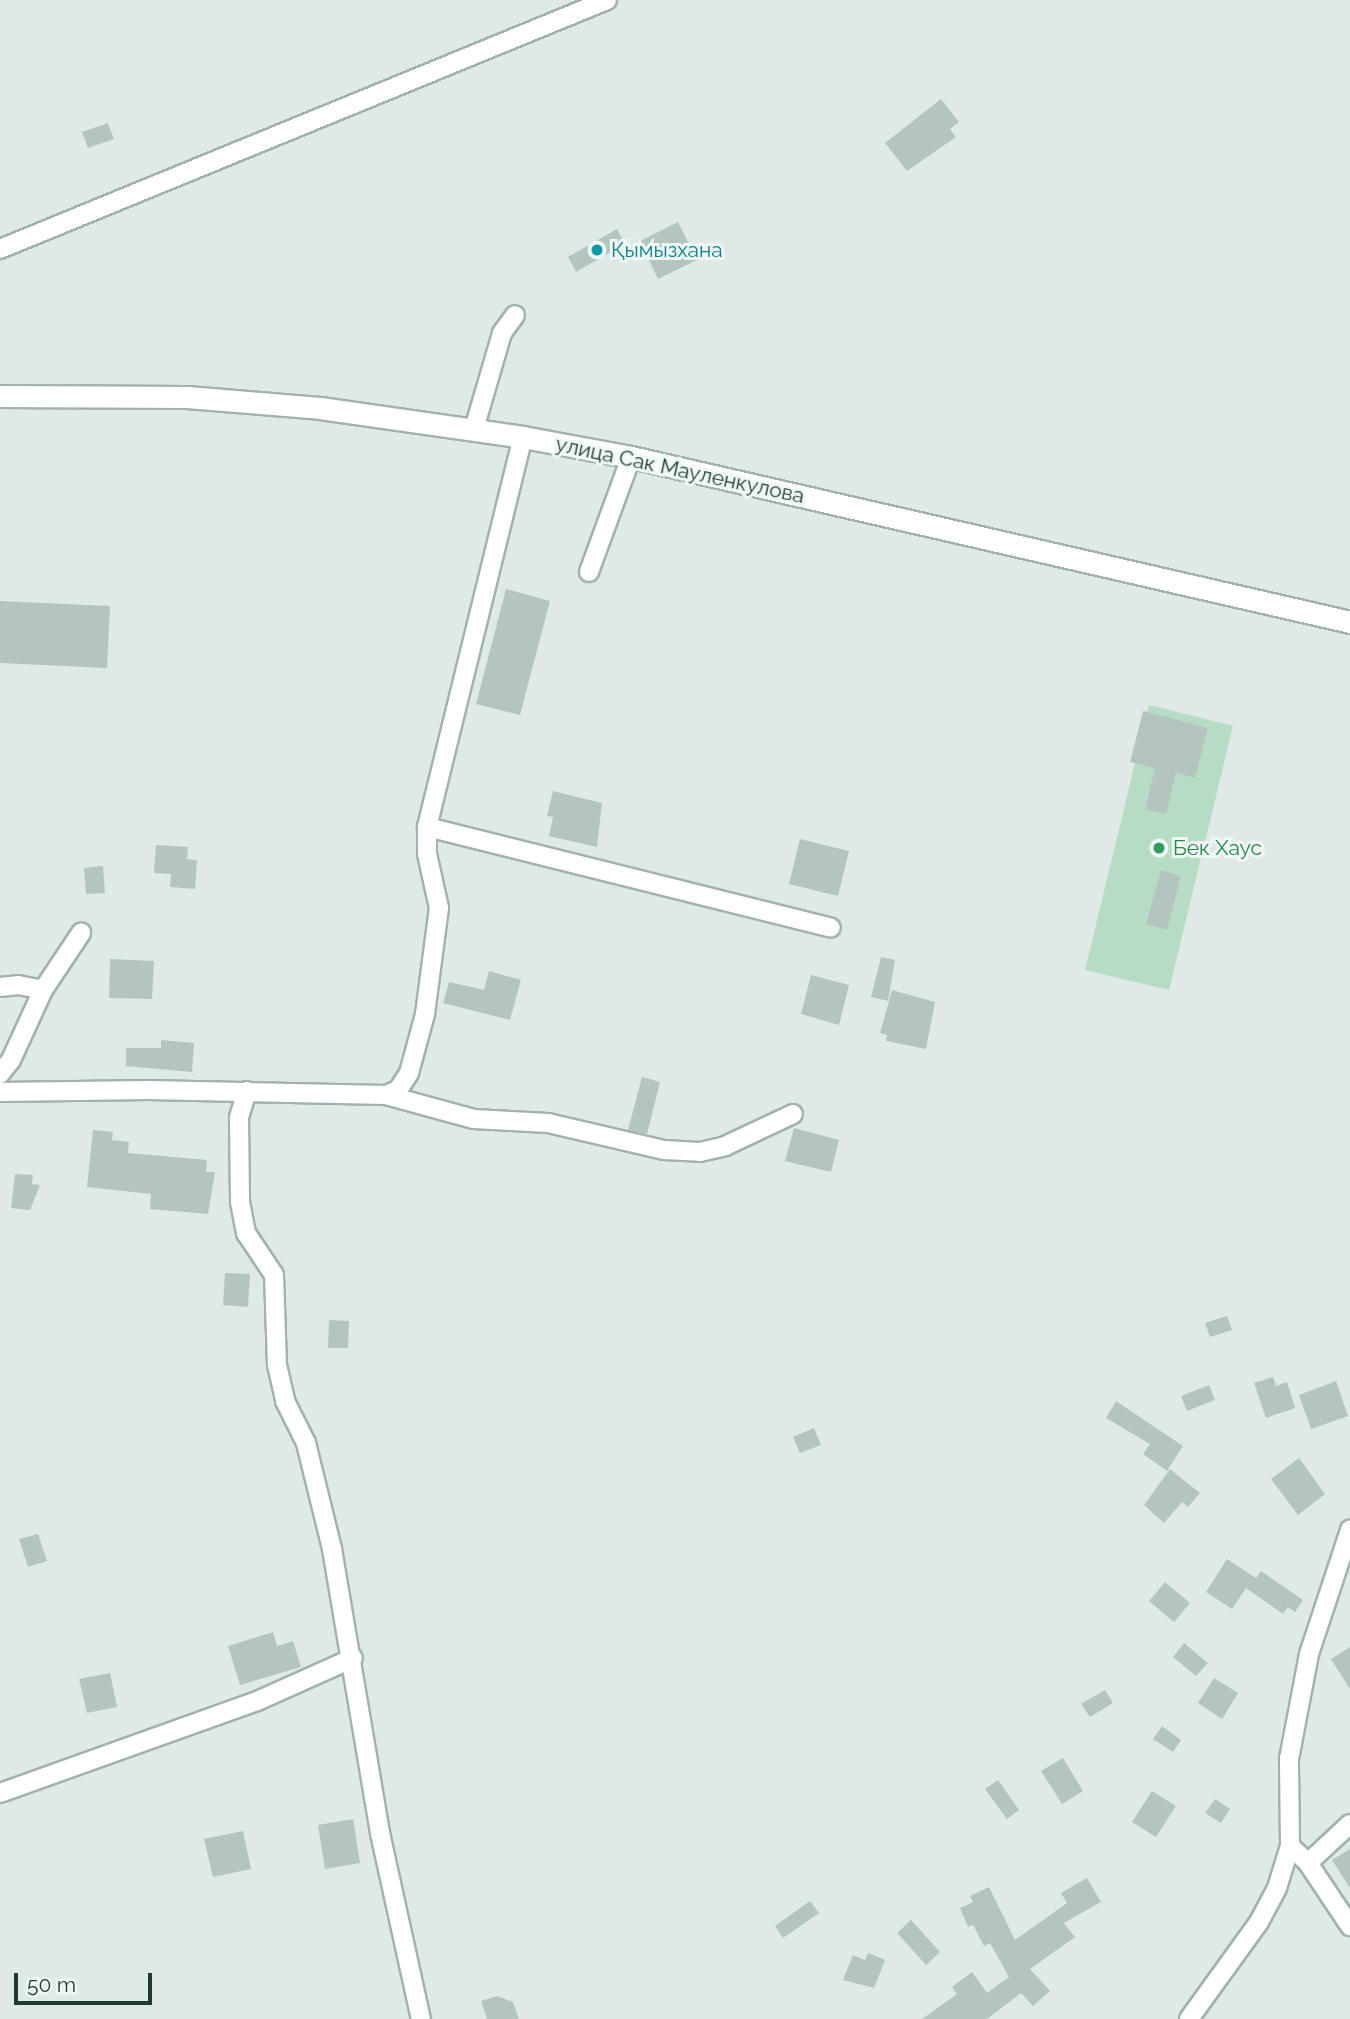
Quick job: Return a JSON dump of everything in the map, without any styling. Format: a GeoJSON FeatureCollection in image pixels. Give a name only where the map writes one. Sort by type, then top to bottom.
{"type":"FeatureCollection","features":[{"type":"Feature","properties":{"kind":"main road","name":"улица Сак Мауленкулова"},"geometry":{"type":"LineString","coordinates":[[0,396],[187,397],[320,408],[523,437],[631,457],[1350,622]]}},
{"type":"Feature","properties":{"kind":"street"},"geometry":{"type":"LineString","coordinates":[[0,248],[607,0]]}},
{"type":"Feature","properties":{"kind":"street"},"geometry":{"type":"LineString","coordinates":[[474,429],[502,333],[515,315]]}},
{"type":"Feature","properties":{"kind":"street"},"geometry":{"type":"LineString","coordinates":[[386,1095],[398,1090],[409,1073],[432,967],[439,908],[427,854],[427,827],[523,437]]}},
{"type":"Feature","properties":{"kind":"street"},"geometry":{"type":"LineString","coordinates":[[589,572],[631,457]]}},
{"type":"Feature","properties":{"kind":"street"},"geometry":{"type":"LineString","coordinates":[[427,827],[831,928]]}},
{"type":"Feature","properties":{"kind":"street"},"geometry":{"type":"LineString","coordinates":[[81,933],[43,990],[11,1060],[1,1089],[386,1095],[474,1119],[548,1123],[664,1150],[700,1152],[725,1146],[793,1114]]}},
{"type":"Feature","properties":{"kind":"street"},"geometry":{"type":"LineString","coordinates":[[0,987],[43,990]]}},
{"type":"Feature","properties":{"kind":"street"},"geometry":{"type":"LineString","coordinates":[[247,1091],[239,1118],[240,1202],[246,1233],[274,1275],[277,1365],[285,1401],[306,1443],[353,1658],[380,1833],[421,2019]]}},
{"type":"Feature","properties":{"kind":"street"},"geometry":{"type":"LineString","coordinates":[[1189,2019],[1259,1923],[1277,1888],[1290,1846],[1289,1759],[1309,1654],[1350,1530]]}},
{"type":"Feature","properties":{"kind":"street"},"geometry":{"type":"LineString","coordinates":[[0,1793],[257,1701],[353,1658]]}},
{"type":"Feature","properties":{"kind":"street"},"geometry":{"type":"LineString","coordinates":[[1308,1863],[1350,1824]]}},
{"type":"Feature","properties":{"kind":"street"},"geometry":{"type":"LineString","coordinates":[[1290,1846],[1308,1863],[1350,1926]]}},
{"type":"Feature","properties":{"kind":"green space","name":"Бек Хаус"},"geometry":{"type":"Polygon","coordinates":[[[1149,705],[1233,726],[1169,990],[1085,970],[1149,705]]]}},
{"type":"Feature","properties":{"kind":"building"},"geometry":{"type":"Polygon","coordinates":[[[941,99],[959,122],[950,129],[956,137],[907,171],[885,143],[941,99]]]}},
{"type":"Feature","properties":{"kind":"building"},"geometry":{"type":"Polygon","coordinates":[[[108,123],[114,139],[88,148],[82,132],[108,123]]]}},
{"type":"Feature","properties":{"kind":"building"},"geometry":{"type":"Polygon","coordinates":[[[678,222],[697,260],[658,279],[640,241],[678,222]]]}},
{"type":"Feature","properties":{"kind":"building","name":"Қымызхана"},"geometry":{"type":"Polygon","coordinates":[[[617,229],[625,244],[576,272],[568,257],[617,229]]]}},
{"type":"Feature","properties":{"kind":"building"},"geometry":{"type":"Polygon","coordinates":[[[506,589],[550,601],[520,715],[476,704],[506,589]]]}},
{"type":"Feature","properties":{"kind":"building"},"geometry":{"type":"Polygon","coordinates":[[[0,601],[110,606],[107,668],[0,663],[0,601]]]}},
{"type":"Feature","properties":{"kind":"building"},"geometry":{"type":"Polygon","coordinates":[[[1143,711],[1208,728],[1195,778],[1176,773],[1166,814],[1145,809],[1155,768],[1130,762],[1143,711]]]}},
{"type":"Feature","properties":{"kind":"building"},"geometry":{"type":"Polygon","coordinates":[[[553,791],[602,803],[597,847],[549,836],[553,817],[547,816],[553,791]]]}},
{"type":"Feature","properties":{"kind":"building"},"geometry":{"type":"Polygon","coordinates":[[[800,839],[849,851],[838,896],[789,884],[800,839]]]}},
{"type":"Feature","properties":{"kind":"building"},"geometry":{"type":"Polygon","coordinates":[[[156,845],[188,847],[187,859],[197,860],[195,889],[170,887],[171,874],[154,873],[156,845]]]}},
{"type":"Feature","properties":{"kind":"building"},"geometry":{"type":"Polygon","coordinates":[[[103,866],[105,893],[86,894],[84,868],[103,866]]]}},
{"type":"Feature","properties":{"kind":"building"},"geometry":{"type":"Polygon","coordinates":[[[1161,870],[1181,876],[1167,930],[1146,924],[1161,870]]]}},
{"type":"Feature","properties":{"kind":"building"},"geometry":{"type":"Polygon","coordinates":[[[881,957],[895,960],[888,1001],[871,997],[881,957]]]}},
{"type":"Feature","properties":{"kind":"building"},"geometry":{"type":"Polygon","coordinates":[[[110,959],[154,961],[152,999],[109,998],[110,959]]]}},
{"type":"Feature","properties":{"kind":"building"},"geometry":{"type":"Polygon","coordinates":[[[489,971],[521,980],[510,1020],[443,1003],[449,982],[484,990],[489,971]]]}},
{"type":"Feature","properties":{"kind":"building"},"geometry":{"type":"Polygon","coordinates":[[[811,975],[849,985],[839,1025],[801,1014],[811,975]]]}},
{"type":"Feature","properties":{"kind":"building"},"geometry":{"type":"Polygon","coordinates":[[[892,990],[935,1002],[926,1049],[886,1041],[887,1035],[880,1033],[892,990]]]}},
{"type":"Feature","properties":{"kind":"building"},"geometry":{"type":"Polygon","coordinates":[[[161,1040],[194,1043],[192,1072],[126,1066],[126,1048],[161,1048],[161,1040]]]}},
{"type":"Feature","properties":{"kind":"building"},"geometry":{"type":"Polygon","coordinates":[[[642,1077],[660,1082],[647,1134],[628,1130],[642,1077]]]}},
{"type":"Feature","properties":{"kind":"building"},"geometry":{"type":"Polygon","coordinates":[[[794,1128],[839,1140],[831,1172],[785,1161],[794,1128]]]}},
{"type":"Feature","properties":{"kind":"building"},"geometry":{"type":"Polygon","coordinates":[[[93,1130],[113,1132],[112,1140],[129,1142],[128,1153],[207,1160],[206,1172],[215,1172],[208,1214],[150,1209],[151,1194],[87,1187],[93,1130]]]}},
{"type":"Feature","properties":{"kind":"building"},"geometry":{"type":"Polygon","coordinates":[[[15,1174],[33,1175],[32,1184],[40,1185],[30,1210],[11,1208],[15,1174]]]}},
{"type":"Feature","properties":{"kind":"building"},"geometry":{"type":"Polygon","coordinates":[[[225,1273],[250,1274],[248,1307],[223,1305],[225,1273]]]}},
{"type":"Feature","properties":{"kind":"building"},"geometry":{"type":"Polygon","coordinates":[[[1227,1316],[1232,1330],[1210,1337],[1205,1323],[1227,1316]]]}},
{"type":"Feature","properties":{"kind":"building"},"geometry":{"type":"Polygon","coordinates":[[[329,1320],[349,1321],[348,1348],[328,1348],[329,1320]]]}},
{"type":"Feature","properties":{"kind":"building"},"geometry":{"type":"Polygon","coordinates":[[[1273,1377],[1276,1386],[1287,1382],[1295,1408],[1266,1418],[1254,1383],[1273,1377]]]}},
{"type":"Feature","properties":{"kind":"building"},"geometry":{"type":"Polygon","coordinates":[[[1336,1381],[1348,1416],[1311,1429],[1299,1395],[1336,1381]]]}},
{"type":"Feature","properties":{"kind":"building"},"geometry":{"type":"Polygon","coordinates":[[[1209,1385],[1215,1400],[1187,1411],[1181,1396],[1209,1385]]]}},
{"type":"Feature","properties":{"kind":"building"},"geometry":{"type":"Polygon","coordinates":[[[1116,1401],[1183,1446],[1167,1471],[1143,1454],[1150,1444],[1106,1418],[1116,1401]]]}},
{"type":"Feature","properties":{"kind":"building"},"geometry":{"type":"Polygon","coordinates":[[[814,1428],[821,1445],[800,1453],[793,1437],[814,1428]]]}},
{"type":"Feature","properties":{"kind":"building"},"geometry":{"type":"Polygon","coordinates":[[[1299,1458],[1325,1494],[1298,1515],[1271,1479],[1299,1458]]]}},
{"type":"Feature","properties":{"kind":"building"},"geometry":{"type":"Polygon","coordinates":[[[1170,1469],[1200,1493],[1188,1507],[1182,1502],[1164,1523],[1144,1505],[1170,1469]]]}},
{"type":"Feature","properties":{"kind":"building"},"geometry":{"type":"Polygon","coordinates":[[[38,1534],[47,1561],[28,1567],[19,1539],[38,1534]]]}},
{"type":"Feature","properties":{"kind":"building"},"geometry":{"type":"Polygon","coordinates":[[[1227,1559],[1256,1578],[1261,1571],[1303,1600],[1295,1612],[1288,1607],[1283,1614],[1246,1588],[1232,1609],[1206,1592],[1227,1559]]]}},
{"type":"Feature","properties":{"kind":"building"},"geometry":{"type":"Polygon","coordinates":[[[1165,1582],[1190,1603],[1174,1622],[1149,1601],[1165,1582]]]}},
{"type":"Feature","properties":{"kind":"building"},"geometry":{"type":"Polygon","coordinates":[[[273,1632],[277,1646],[293,1641],[301,1667],[240,1685],[228,1646],[273,1632]]]}},
{"type":"Feature","properties":{"kind":"building"},"geometry":{"type":"Polygon","coordinates":[[[1184,1643],[1208,1663],[1196,1676],[1173,1657],[1184,1643]]]}},
{"type":"Feature","properties":{"kind":"building"},"geometry":{"type":"Polygon","coordinates":[[[1350,1647],[1350,1689],[1331,1659],[1350,1647]]]}},
{"type":"Feature","properties":{"kind":"building"},"geometry":{"type":"Polygon","coordinates":[[[110,1673],[117,1707],[87,1713],[79,1679],[110,1673]]]}},
{"type":"Feature","properties":{"kind":"building"},"geometry":{"type":"Polygon","coordinates":[[[1214,1678],[1238,1693],[1222,1719],[1198,1703],[1214,1678]]]}},
{"type":"Feature","properties":{"kind":"building"},"geometry":{"type":"Polygon","coordinates":[[[1105,1690],[1113,1703],[1090,1717],[1081,1704],[1105,1690]]]}},
{"type":"Feature","properties":{"kind":"building"},"geometry":{"type":"Polygon","coordinates":[[[1162,1726],[1181,1740],[1173,1752],[1153,1739],[1162,1726]]]}},
{"type":"Feature","properties":{"kind":"building"},"geometry":{"type":"Polygon","coordinates":[[[1063,1758],[1083,1791],[1062,1804],[1041,1771],[1063,1758]]]}},
{"type":"Feature","properties":{"kind":"building"},"geometry":{"type":"Polygon","coordinates":[[[998,1780],[1019,1810],[1007,1819],[985,1789],[998,1780]]]}},
{"type":"Feature","properties":{"kind":"building"},"geometry":{"type":"Polygon","coordinates":[[[1152,1791],[1176,1806],[1156,1837],[1132,1822],[1152,1791]]]}},
{"type":"Feature","properties":{"kind":"building"},"geometry":{"type":"Polygon","coordinates":[[[1215,1799],[1230,1809],[1221,1823],[1205,1813],[1215,1799]]]}},
{"type":"Feature","properties":{"kind":"building"},"geometry":{"type":"Polygon","coordinates":[[[353,1819],[360,1863],[325,1869],[318,1825],[353,1819]]]}},
{"type":"Feature","properties":{"kind":"building"},"geometry":{"type":"Polygon","coordinates":[[[243,1831],[251,1869],[213,1877],[204,1839],[243,1831]]]}},
{"type":"Feature","properties":{"kind":"building"},"geometry":{"type":"Polygon","coordinates":[[[1350,1849],[1350,1888],[1332,1860],[1350,1849]]]}},
{"type":"Feature","properties":{"kind":"building"},"geometry":{"type":"Polygon","coordinates":[[[1087,1878],[1101,1902],[1064,1923],[1075,1937],[1030,1969],[1050,1991],[1033,2006],[1021,1993],[987,2019],[922,2019],[957,1994],[952,1987],[972,1972],[987,1993],[1009,1977],[990,1943],[984,1946],[973,1925],[968,1927],[960,1908],[973,1902],[970,1896],[989,1887],[1015,1940],[1067,1903],[1061,1893],[1087,1878]]]}},
{"type":"Feature","properties":{"kind":"building"},"geometry":{"type":"Polygon","coordinates":[[[810,1901],[819,1913],[783,1938],[775,1926],[810,1901]]]}},
{"type":"Feature","properties":{"kind":"building"},"geometry":{"type":"Polygon","coordinates":[[[911,1920],[940,1952],[926,1965],[897,1933],[911,1920]]]}},
{"type":"Feature","properties":{"kind":"building"},"geometry":{"type":"Polygon","coordinates":[[[868,1953],[885,1960],[874,1988],[843,1980],[853,1955],[865,1960],[868,1953]]]}},
{"type":"Feature","properties":{"kind":"building"},"geometry":{"type":"Polygon","coordinates":[[[497,1996],[513,2002],[519,2019],[487,2019],[481,2001],[497,1996]]]}},
{"type":"Feature","properties":{"kind":"place","name":"Қымызхана"},"geometry":{"type":"Point","coordinates":[597,250]}},
{"type":"Feature","properties":{"kind":"place","name":"Бек Хаус"},"geometry":{"type":"Point","coordinates":[1159,848]}}]}
